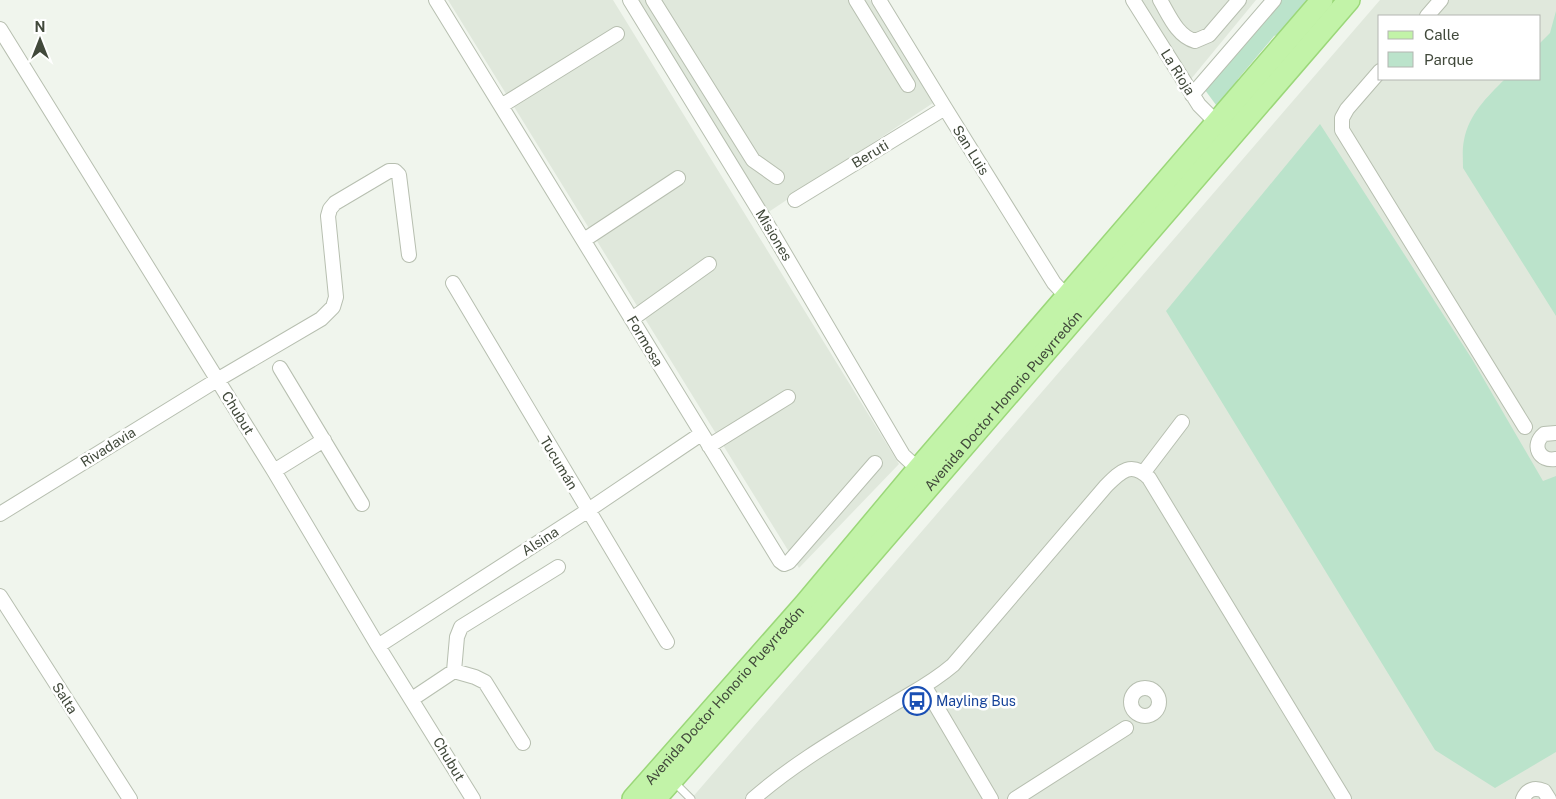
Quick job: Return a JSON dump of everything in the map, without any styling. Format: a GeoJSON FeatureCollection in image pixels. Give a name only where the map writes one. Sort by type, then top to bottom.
{"type":"FeatureCollection","features":[{"type":"Feature","properties":{"kind":"main road","name":"Avenida Doctor Honorio Pueyrredón"},"geometry":{"type":"LineString","coordinates":[[633,799],[666,775],[813,621],[1071,321],[1224,130],[1322,0]]}},
{"type":"Feature","properties":{"kind":"main road","name":"Avenida Doctor Honorio Pueyrredón"},"geometry":{"type":"LineString","coordinates":[[656,799],[666,775],[918,469],[1067,297],[1348,0]]}},
{"type":"Feature","properties":{"kind":"street","name":"Formosa"},"geometry":{"type":"LineString","coordinates":[[436,0],[780,561],[784,564],[790,562],[875,463]]}},
{"type":"Feature","properties":{"kind":"street","name":"Misiones"},"geometry":{"type":"LineString","coordinates":[[630,0],[763,217],[903,455],[918,469]]}},
{"type":"Feature","properties":{"kind":"street"},"geometry":{"type":"LineString","coordinates":[[652,0],[753,160],[777,177]]}},
{"type":"Feature","properties":{"kind":"street"},"geometry":{"type":"LineString","coordinates":[[856,0],[908,85]]}},
{"type":"Feature","properties":{"kind":"street","name":"San Luis"},"geometry":{"type":"LineString","coordinates":[[879,0],[1054,283],[1067,297]]}},
{"type":"Feature","properties":{"kind":"street","name":"La Rioja"},"geometry":{"type":"LineString","coordinates":[[1133,0],[1198,105],[1224,130]]}},
{"type":"Feature","properties":{"kind":"street"},"geometry":{"type":"LineString","coordinates":[[1160,0],[1179,30],[1187,39],[1195,41],[1208,36],[1238,0]]}},
{"type":"Feature","properties":{"kind":"street"},"geometry":{"type":"LineString","coordinates":[[1192,95],[1274,0]]}},
{"type":"Feature","properties":{"kind":"street"},"geometry":{"type":"LineString","coordinates":[[1428,15],[1441,0]]}},
{"type":"Feature","properties":{"kind":"street","name":"Chubut"},"geometry":{"type":"LineString","coordinates":[[0,29],[274,471],[378,646],[473,799]]}},
{"type":"Feature","properties":{"kind":"street"},"geometry":{"type":"LineString","coordinates":[[501,106],[617,34]]}},
{"type":"Feature","properties":{"kind":"street"},"geometry":{"type":"LineString","coordinates":[[1378,73],[1347,109],[1342,118],[1342,130],[1538,450],[1543,457],[1552,460],[1556,459]]}},
{"type":"Feature","properties":{"kind":"street","name":"Beruti"},"geometry":{"type":"LineString","coordinates":[[795,200],[945,108]]}},
{"type":"Feature","properties":{"kind":"street","name":"Rivadavia"},"geometry":{"type":"LineString","coordinates":[[0,514],[217,380],[321,319],[329,312],[333,307],[336,288],[328,216],[330,209],[335,203],[389,171],[395,171],[398,176],[408,255]]}},
{"type":"Feature","properties":{"kind":"street"},"geometry":{"type":"LineString","coordinates":[[584,240],[678,178]]}},
{"type":"Feature","properties":{"kind":"street"},"geometry":{"type":"LineString","coordinates":[[632,319],[709,264]]}},
{"type":"Feature","properties":{"kind":"street","name":"Tucumán"},"geometry":{"type":"LineString","coordinates":[[453,283],[587,511],[667,642]]}},
{"type":"Feature","properties":{"kind":"street"},"geometry":{"type":"LineString","coordinates":[[280,368],[362,504]]}},
{"type":"Feature","properties":{"kind":"street","name":"Alsina"},"geometry":{"type":"LineString","coordinates":[[378,646],[587,511],[705,440],[788,397]]}},
{"type":"Feature","properties":{"kind":"street"},"geometry":{"type":"LineString","coordinates":[[1144,472],[1182,422]]}},
{"type":"Feature","properties":{"kind":"street"},"geometry":{"type":"LineString","coordinates":[[1525,426],[1531,431],[1550,434]]}},
{"type":"Feature","properties":{"kind":"street"},"geometry":{"type":"LineString","coordinates":[[1538,450],[1538,441],[1550,434]]}},
{"type":"Feature","properties":{"kind":"street"},"geometry":{"type":"LineString","coordinates":[[274,471],[324,440]]}},
{"type":"Feature","properties":{"kind":"street"},"geometry":{"type":"LineString","coordinates":[[753,799],[789,770],[894,704],[926,687],[953,665],[1106,486],[1119,473],[1128,469],[1136,469],[1144,472],[1149,478],[1201,560],[1344,799]]}},
{"type":"Feature","properties":{"kind":"street"},"geometry":{"type":"LineString","coordinates":[[454,671],[457,637],[461,627],[558,567]]}},
{"type":"Feature","properties":{"kind":"street","name":"Salta"},"geometry":{"type":"LineString","coordinates":[[0,596],[130,799]]}},
{"type":"Feature","properties":{"kind":"street"},"geometry":{"type":"LineString","coordinates":[[412,699],[454,671],[475,677],[485,682],[523,743]]}},
{"type":"Feature","properties":{"kind":"street"},"geometry":{"type":"LineString","coordinates":[[926,687],[991,799]]}},
{"type":"Feature","properties":{"kind":"street"},"geometry":{"type":"LineString","coordinates":[[1015,799],[1157,710],[1158,696],[1152,690],[1143,688],[1135,692],[1131,700],[1133,709],[1130,722],[1126,728]]}},
{"type":"Feature","properties":{"kind":"street"},"geometry":{"type":"LineString","coordinates":[[1133,709],[1140,715],[1149,715]]}},
{"type":"Feature","properties":{"kind":"street"},"geometry":{"type":"LineString","coordinates":[[1523,799],[1527,792],[1535,788],[1544,791],[1549,799]]}},
{"type":"Feature","properties":{"kind":"lane"},"geometry":{"type":"LineString","coordinates":[[666,775],[691,799]]}},
{"type":"Feature","properties":{"kind":"shaded area"},"geometry":{"type":"Polygon","coordinates":[[[448,0],[613,0],[899,464],[799,568],[448,0]]]}},
{"type":"Feature","properties":{"kind":"shaded area"},"geometry":{"type":"Polygon","coordinates":[[[636,0],[870,0],[936,101],[767,213],[636,0]]]}},
{"type":"Feature","properties":{"kind":"shaded area"},"geometry":{"type":"Polygon","coordinates":[[[1142,0],[1256,0],[1191,79],[1142,0]]]}},
{"type":"Feature","properties":{"kind":"shaded area"},"geometry":{"type":"Polygon","coordinates":[[[1380,0],[1556,0],[1556,799],[691,799],[1380,0]]]}},
{"type":"Feature","properties":{"kind":"green space"},"geometry":{"type":"Polygon","coordinates":[[[1279,0],[1313,0],[1285,32],[1274,36],[1238,79],[1237,89],[1219,109],[1205,90],[1279,0]]]}},
{"type":"Feature","properties":{"kind":"green space"},"geometry":{"type":"Polygon","coordinates":[[[1556,11],[1556,316],[1463,168],[1463,143],[1474,114],[1485,99],[1504,80],[1541,80],[1541,42],[1550,33],[1556,11]]]}},
{"type":"Feature","properties":{"kind":"green space"},"geometry":{"type":"Polygon","coordinates":[[[1320,124],[1472,359],[1543,481],[1556,476],[1556,752],[1495,788],[1435,750],[1166,311],[1320,124]]]}},
{"type":"Feature","properties":{"kind":"place","name":"Mayling Bus"},"geometry":{"type":"Point","coordinates":[917,701]}}]}
